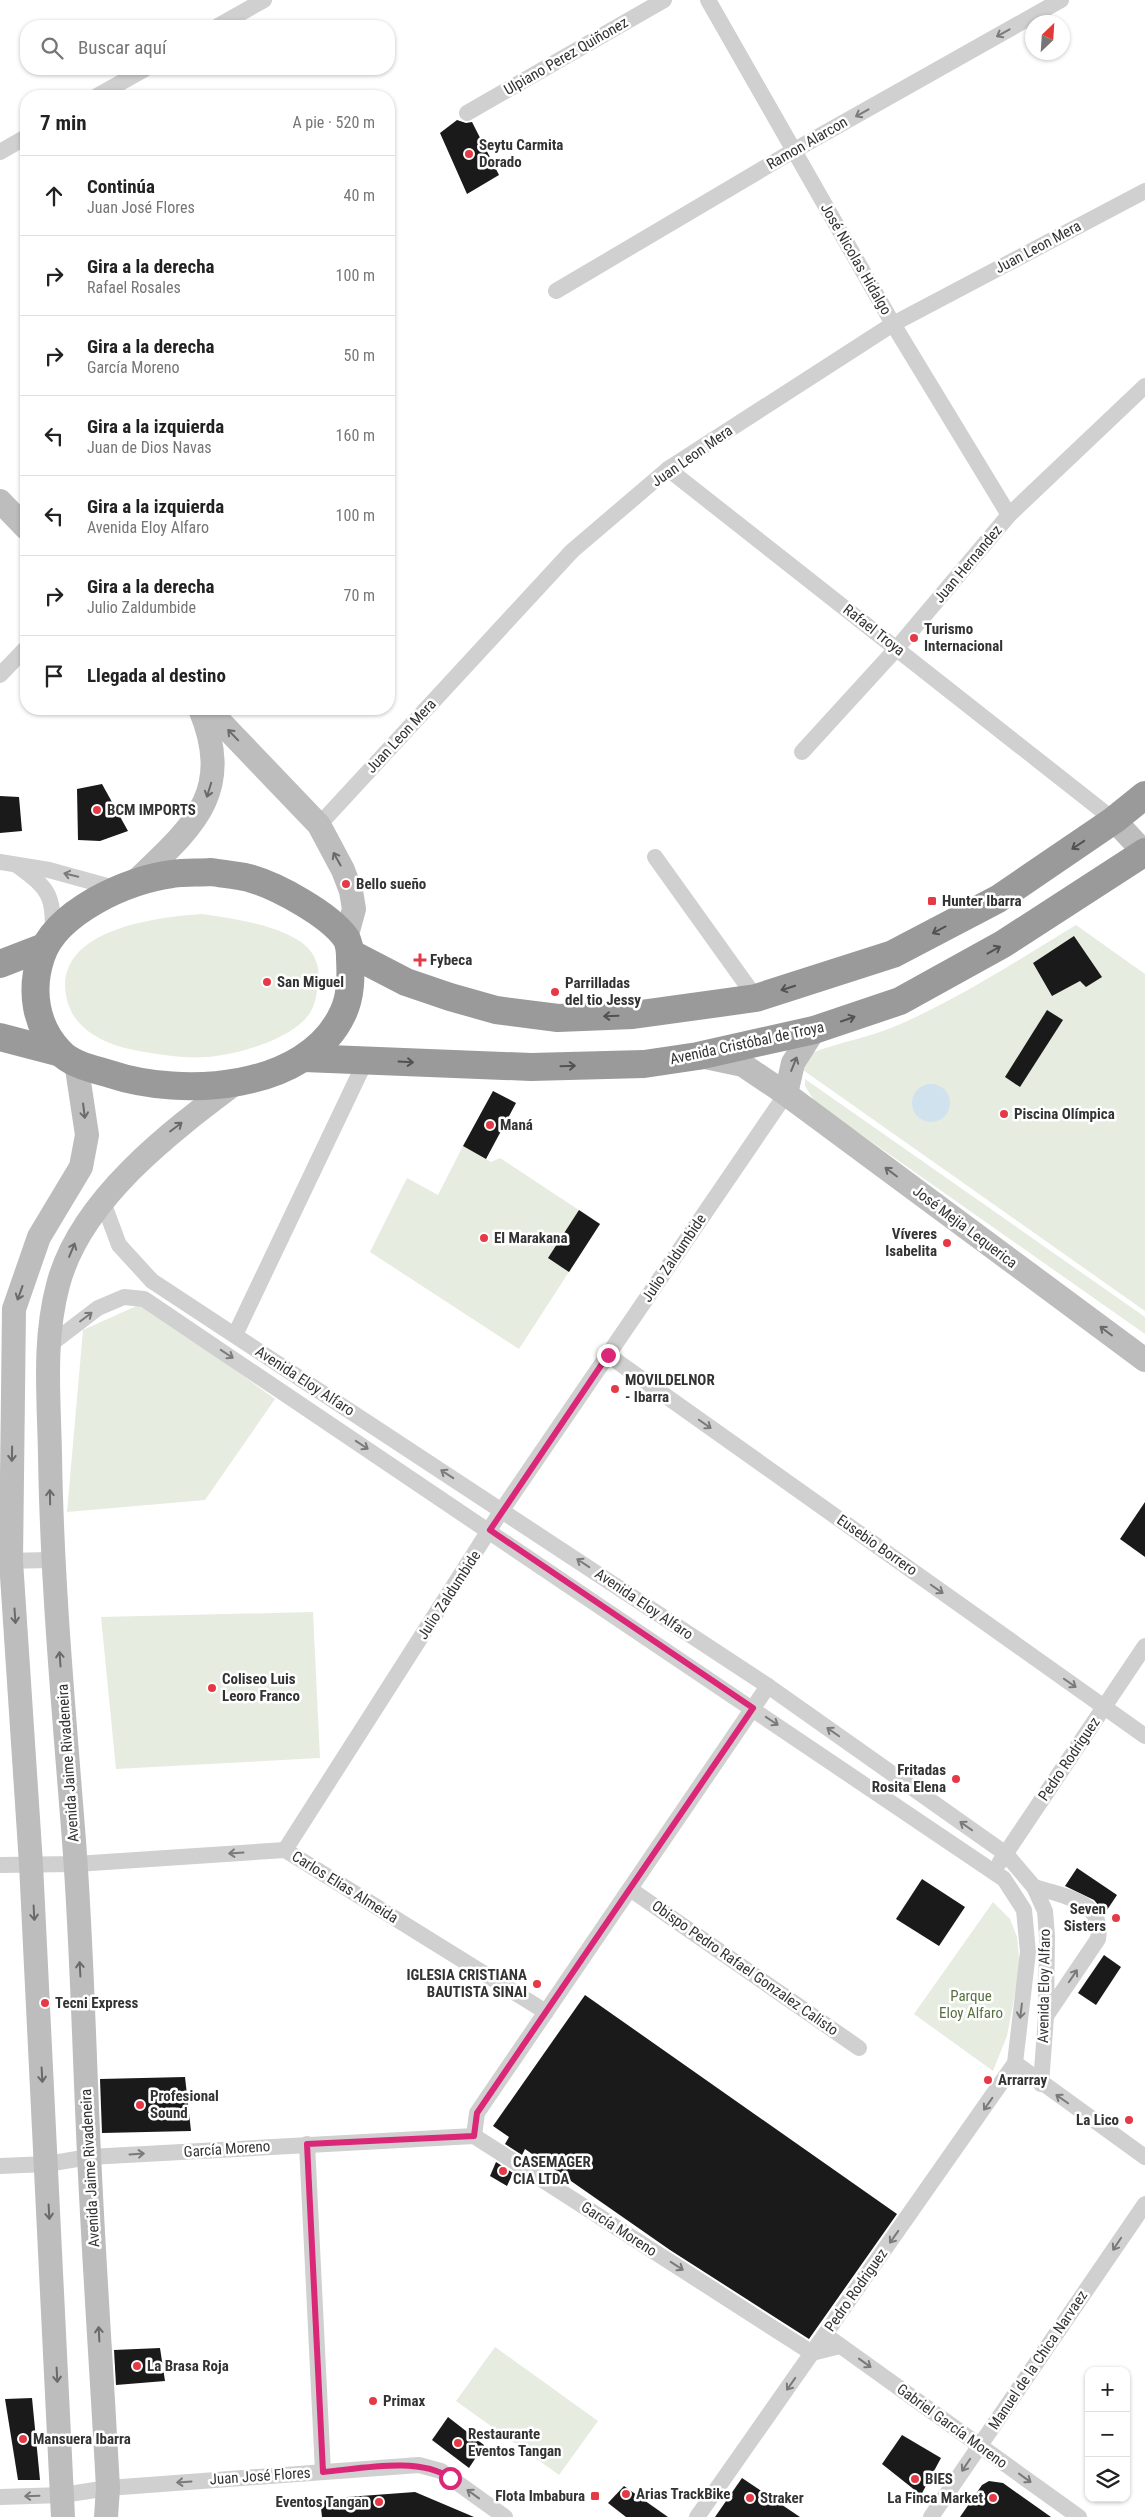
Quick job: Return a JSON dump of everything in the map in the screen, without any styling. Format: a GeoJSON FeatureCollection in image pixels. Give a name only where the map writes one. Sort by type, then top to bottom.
{"type":"FeatureCollection","features":[{"type":"Feature","properties":{"kind":"highway"},"geometry":{"type":"LineString","coordinates":[[0,964],[48,942],[72,917],[94,902],[126,886],[172,874],[211,872],[249,878],[285,892],[318,912],[348,946],[406,982],[496,1010],[558,1018],[633,1015],[756,998],[893,954],[998,899],[1114,820],[1145,795]]}},
{"type":"Feature","properties":{"kind":"highway","name":"Avenida Cristóbal de Troya"},"geometry":{"type":"LineString","coordinates":[[304,1058],[531,1067],[644,1064],[698,1056],[814,1030],[900,1001],[1003,944],[1145,852]]}},
{"type":"Feature","properties":{"kind":"highway"},"geometry":{"type":"LineString","coordinates":[[48,942],[35,974],[35,1003],[44,1030],[68,1058]]}},
{"type":"Feature","properties":{"kind":"highway"},"geometry":{"type":"LineString","coordinates":[[0,1037],[137,1081],[182,1086],[237,1082],[283,1069],[304,1058],[328,1038],[344,1012],[351,983],[348,946]]}},
{"type":"Feature","properties":{"kind":"main road"},"geometry":{"type":"LineString","coordinates":[[0,501],[20,522]]}},
{"type":"Feature","properties":{"kind":"main road"},"geometry":{"type":"LineString","coordinates":[[126,886],[182,837],[202,811],[211,786],[213,753],[202,715]]}},
{"type":"Feature","properties":{"kind":"main road"},"geometry":{"type":"LineString","coordinates":[[214,715],[318,824],[343,870],[351,891],[354,909],[348,946]]}},
{"type":"Feature","properties":{"kind":"main road","name":"Rafael Troya"},"geometry":{"type":"LineString","coordinates":[[1114,820],[1145,852]]}},
{"type":"Feature","properties":{"kind":"main road"},"geometry":{"type":"LineString","coordinates":[[786,1094],[793,1063],[814,1030]]}},
{"type":"Feature","properties":{"kind":"main road","name":"José Mejia Lequerica"},"geometry":{"type":"LineString","coordinates":[[698,1056],[743,1065],[786,1094],[1145,1360]]}},
{"type":"Feature","properties":{"kind":"main road"},"geometry":{"type":"LineString","coordinates":[[63,2506],[31,1864],[6,1561],[14,1308],[39,1238],[81,1167],[86,1135],[68,1058]]}},
{"type":"Feature","properties":{"kind":"main road","name":"Avenida Jaime Rivadeneira"},"geometry":{"type":"LineString","coordinates":[[106,2517],[108,2488],[89,2157],[76,1864],[52,1560],[48,1347],[58,1283],[76,1242],[103,1202],[142,1158],[170,1132],[237,1082]]}},
{"type":"Feature","properties":{"kind":"street"},"geometry":{"type":"LineString","coordinates":[[229,20],[264,0]]}},
{"type":"Feature","properties":{"kind":"street","name":"Ulpiano Perez Quiñonez"},"geometry":{"type":"LineString","coordinates":[[467,113],[664,0]]}},
{"type":"Feature","properties":{"kind":"street","name":"José Nicolas Hidalgo"},"geometry":{"type":"LineString","coordinates":[[708,0],[893,324],[1009,515]]}},
{"type":"Feature","properties":{"kind":"street","name":"Ramon Alarcon"},"geometry":{"type":"LineString","coordinates":[[556,291],[793,151],[1061,0]]}},
{"type":"Feature","properties":{"kind":"street"},"geometry":{"type":"LineString","coordinates":[[108,90],[134,75]]}},
{"type":"Feature","properties":{"kind":"street"},"geometry":{"type":"LineString","coordinates":[[0,152],[20,140]]}},
{"type":"Feature","properties":{"kind":"street","name":"Juan Leon Mera"},"geometry":{"type":"LineString","coordinates":[[318,824],[572,552],[668,469],[893,324],[1145,191]]}},
{"type":"Feature","properties":{"kind":"street","name":"Juan Hernandez"},"geometry":{"type":"LineString","coordinates":[[802,752],[897,648],[1009,515],[1145,386]]}},
{"type":"Feature","properties":{"kind":"street","name":"Rafael Troya"},"geometry":{"type":"LineString","coordinates":[[668,469],[1114,820]]}},
{"type":"Feature","properties":{"kind":"street"},"geometry":{"type":"LineString","coordinates":[[0,675],[20,654]]}},
{"type":"Feature","properties":{"kind":"street"},"geometry":{"type":"LineString","coordinates":[[655,857],[756,998]]}},
{"type":"Feature","properties":{"kind":"street"},"geometry":{"type":"LineString","coordinates":[[7,862],[126,886]]}},
{"type":"Feature","properties":{"kind":"street"},"geometry":{"type":"LineString","coordinates":[[7,862],[40,882],[49,895],[53,908],[48,942]]}},
{"type":"Feature","properties":{"kind":"street"},"geometry":{"type":"LineString","coordinates":[[235,1335],[366,1060]]}},
{"type":"Feature","properties":{"kind":"street","name":"Julio Zaldumbide"},"geometry":{"type":"LineString","coordinates":[[285,1850],[502,1510],[786,1094]]}},
{"type":"Feature","properties":{"kind":"street","name":"Avenida Eloy Alfaro"},"geometry":{"type":"LineString","coordinates":[[103,1202],[119,1246],[152,1280],[768,1686],[1006,1854],[1034,1887],[1045,1911],[1047,1936],[1046,2016],[1041,2084]]}},
{"type":"Feature","properties":{"kind":"street","name":"Avenida Eloy Alfaro"},"geometry":{"type":"LineString","coordinates":[[48,1347],[98,1308],[124,1298],[144,1299],[490,1530],[1004,1879],[1024,1910],[1028,1952],[1015,2063]]}},
{"type":"Feature","properties":{"kind":"street","name":"Eusebio Borrero"},"geometry":{"type":"LineString","coordinates":[[608,1355],[1145,1736]]}},
{"type":"Feature","properties":{"kind":"street"},"geometry":{"type":"LineString","coordinates":[[6,1561],[52,1560]]}},
{"type":"Feature","properties":{"kind":"street","name":"Pedro Rodriguez"},"geometry":{"type":"LineString","coordinates":[[993,1872],[1145,1646]]}},
{"type":"Feature","properties":{"kind":"street"},"geometry":{"type":"LineString","coordinates":[[474,2136],[477,2113],[768,1686]]}},
{"type":"Feature","properties":{"kind":"street","name":"Carlos Elias Almeida"},"geometry":{"type":"LineString","coordinates":[[0,1865],[76,1864],[285,1850],[546,2012]]}},
{"type":"Feature","properties":{"kind":"street"},"geometry":{"type":"LineString","coordinates":[[1034,1887],[1082,1903],[1097,1917],[1100,1926],[1098,1940],[1046,2016]]}},
{"type":"Feature","properties":{"kind":"street","name":"Obispo Pedro Rafael Gonzalez Calisto"},"geometry":{"type":"LineString","coordinates":[[630,1889],[859,2048]]}},
{"type":"Feature","properties":{"kind":"street"},"geometry":{"type":"LineString","coordinates":[[1015,2063],[1041,2084],[1145,2157]]}},
{"type":"Feature","properties":{"kind":"street","name":"Pedro Rodriguez"},"geometry":{"type":"LineString","coordinates":[[697,2517],[1015,2063]]}},
{"type":"Feature","properties":{"kind":"street","name":"García Moreno"},"geometry":{"type":"LineString","coordinates":[[0,2166],[47,2164],[89,2157],[474,2136],[812,2353]]}},
{"type":"Feature","properties":{"kind":"street"},"geometry":{"type":"LineString","coordinates":[[307,2144],[323,2472]]}},
{"type":"Feature","properties":{"kind":"street","name":"Manuel de la Chica Narvaez"},"geometry":{"type":"LineString","coordinates":[[931,2517],[1145,2204]]}},
{"type":"Feature","properties":{"kind":"street","name":"Gabriel García Moreno"},"geometry":{"type":"LineString","coordinates":[[825,2335],[1079,2517]]}},
{"type":"Feature","properties":{"kind":"street"},"geometry":{"type":"LineString","coordinates":[[812,2353],[840,2346]]}},
{"type":"Feature","properties":{"kind":"street","name":"Juan José Flores"},"geometry":{"type":"LineString","coordinates":[[0,2497],[63,2506],[108,2488],[419,2465],[441,2471],[505,2517]]}},
{"type":"Feature","properties":{"kind":"green space"},"geometry":{"type":"Polygon","coordinates":[[[202,914],[258,924],[287,934],[299,940],[308,948],[316,960],[319,978],[314,1003],[306,1019],[283,1035],[255,1047],[206,1057],[185,1057],[134,1050],[111,1044],[90,1033],[74,1017],[66,995],[67,973],[76,955],[92,941],[113,931],[136,924],[202,914]]]}},
{"type":"Feature","properties":{"kind":"green space","name":"Piscina Olímpica"},"geometry":{"type":"Polygon","coordinates":[[[1076,925],[1145,974],[1145,1311],[803,1070],[809,1054],[903,1023],[991,977],[1076,925]]]}},
{"type":"Feature","properties":{"kind":"green space"},"geometry":{"type":"Polygon","coordinates":[[[805,1079],[1145,1317],[1145,1334],[815,1102],[805,1086],[805,1079]]]}},
{"type":"Feature","properties":{"kind":"green space","name":"El Marakana"},"geometry":{"type":"Polygon","coordinates":[[[463,1146],[491,1162],[500,1158],[600,1224],[519,1349],[370,1252],[407,1178],[438,1195],[463,1146]]]}},
{"type":"Feature","properties":{"kind":"green space"},"geometry":{"type":"Polygon","coordinates":[[[143,1303],[275,1399],[205,1500],[67,1512],[83,1330],[143,1303]]]}},
{"type":"Feature","properties":{"kind":"green space","name":"Coliseo Luis Leoro Franco"},"geometry":{"type":"Polygon","coordinates":[[[313,1612],[320,1758],[116,1769],[101,1617],[313,1612]]]}},
{"type":"Feature","properties":{"kind":"green space","name":"Parque Eloy Alfaro"},"geometry":{"type":"Polygon","coordinates":[[[993,1902],[1010,1919],[1017,1937],[1020,1967],[1007,2036],[993,2071],[914,2014],[993,1902]]]}},
{"type":"Feature","properties":{"kind":"green space"},"geometry":{"type":"Polygon","coordinates":[[[495,2347],[598,2421],[559,2475],[456,2401],[495,2347]]]}},
{"type":"Feature","properties":{"kind":"water"},"geometry":{"type":"Polygon","coordinates":[[[931,1084],[945,1089],[950,1103],[945,1117],[931,1122],[917,1117],[912,1103],[917,1089],[931,1084]]]}},
{"type":"Feature","properties":{"kind":"building","name":"Seytu Carmita Dorado"},"geometry":{"type":"Polygon","coordinates":[[[457,120],[466,123],[472,122],[499,175],[467,194],[440,133],[457,120]]]}},
{"type":"Feature","properties":{"kind":"building","name":"BCM IMPORTS"},"geometry":{"type":"Polygon","coordinates":[[[102,784],[128,831],[100,841],[78,840],[77,789],[102,784]]]}},
{"type":"Feature","properties":{"kind":"building"},"geometry":{"type":"Polygon","coordinates":[[[0,796],[19,797],[22,831],[0,833],[0,796]]]}},
{"type":"Feature","properties":{"kind":"building"},"geometry":{"type":"Polygon","coordinates":[[[1074,936],[1102,977],[1086,987],[1080,981],[1052,996],[1033,963],[1074,936]]]}},
{"type":"Feature","properties":{"kind":"building"},"geometry":{"type":"Polygon","coordinates":[[[1047,1010],[1063,1020],[1020,1087],[1005,1077],[1047,1010]]]}},
{"type":"Feature","properties":{"kind":"building","name":"Maná"},"geometry":{"type":"Polygon","coordinates":[[[493,1091],[516,1103],[486,1159],[463,1146],[493,1091]]]}},
{"type":"Feature","properties":{"kind":"building"},"geometry":{"type":"Polygon","coordinates":[[[579,1210],[600,1224],[569,1272],[548,1258],[579,1210]]]}},
{"type":"Feature","properties":{"kind":"building"},"geometry":{"type":"Polygon","coordinates":[[[1145,1502],[1145,1557],[1120,1539],[1145,1502]]]}},
{"type":"Feature","properties":{"kind":"building"},"geometry":{"type":"Polygon","coordinates":[[[1077,1868],[1117,1895],[1105,1913],[1094,1900],[1065,1886],[1077,1868]]]}},
{"type":"Feature","properties":{"kind":"building"},"geometry":{"type":"Polygon","coordinates":[[[922,1879],[965,1907],[939,1946],[896,1919],[922,1879]]]}},
{"type":"Feature","properties":{"kind":"building"},"geometry":{"type":"Polygon","coordinates":[[[1104,1955],[1121,1967],[1096,2005],[1078,1993],[1104,1955]]]}},
{"type":"Feature","properties":{"kind":"building"},"geometry":{"type":"Polygon","coordinates":[[[585,1995],[897,2214],[809,2339],[670,2250],[525,2149],[522,2155],[505,2144],[509,2137],[493,2126],[585,1995]]]}},
{"type":"Feature","properties":{"kind":"building","name":"Profesional Sound"},"geometry":{"type":"Polygon","coordinates":[[[185,2077],[191,2131],[102,2133],[100,2079],[185,2077]]]}},
{"type":"Feature","properties":{"kind":"building","name":"CASEMAGER CIA LTDA"},"geometry":{"type":"Polygon","coordinates":[[[496,2162],[513,2173],[507,2186],[490,2176],[496,2162]]]}},
{"type":"Feature","properties":{"kind":"building","name":"La Brasa Roja"},"geometry":{"type":"Polygon","coordinates":[[[160,2348],[165,2381],[116,2385],[114,2350],[160,2348]]]}},
{"type":"Feature","properties":{"kind":"building","name":"Mansuera Ibarra"},"geometry":{"type":"Polygon","coordinates":[[[32,2398],[40,2480],[18,2480],[5,2399],[32,2398]]]}},
{"type":"Feature","properties":{"kind":"building","name":"Restaurante Eventos Tangan"},"geometry":{"type":"Polygon","coordinates":[[[448,2417],[484,2445],[469,2468],[432,2440],[448,2417]]]}},
{"type":"Feature","properties":{"kind":"building","name":"BIES"},"geometry":{"type":"Polygon","coordinates":[[[902,2435],[941,2458],[921,2495],[882,2464],[902,2435]]]}},
{"type":"Feature","properties":{"kind":"building","name":"Straker"},"geometry":{"type":"Polygon","coordinates":[[[742,2478],[800,2517],[715,2517],[742,2478]]]}},
{"type":"Feature","properties":{"kind":"building"},"geometry":{"type":"Polygon","coordinates":[[[989,2481],[1003,2483],[1051,2517],[960,2517],[982,2485],[989,2481]]]}},
{"type":"Feature","properties":{"kind":"building","name":"Arias TrackBike"},"geometry":{"type":"Polygon","coordinates":[[[624,2486],[668,2517],[626,2517],[608,2503],[624,2486]]]}},
{"type":"Feature","properties":{"kind":"building","name":"Eventos Tangan"},"geometry":{"type":"Polygon","coordinates":[[[415,2492],[474,2517],[322,2517],[320,2499],[415,2492]]]}},
{"type":"Feature","properties":{"kind":"place","name":"Seytu Carmita Dorado"},"geometry":{"type":"Point","coordinates":[469,154]}},
{"type":"Feature","properties":{"kind":"place","name":"Turismo Internacional"},"geometry":{"type":"Point","coordinates":[914,638]}},
{"type":"Feature","properties":{"kind":"place","name":"BCM IMPORTS"},"geometry":{"type":"Point","coordinates":[97,810]}},
{"type":"Feature","properties":{"kind":"place","name":"Bello sueño"},"geometry":{"type":"Point","coordinates":[346,884]}},
{"type":"Feature","properties":{"kind":"place","name":"Hunter Ibarra"},"geometry":{"type":"Point","coordinates":[932,901]}},
{"type":"Feature","properties":{"kind":"place","name":"Fybeca"},"geometry":{"type":"Point","coordinates":[420,960]}},
{"type":"Feature","properties":{"kind":"place","name":"San Miguel"},"geometry":{"type":"Point","coordinates":[267,982]}},
{"type":"Feature","properties":{"kind":"place","name":"Parrilladas del tio Jessy"},"geometry":{"type":"Point","coordinates":[555,992]}},
{"type":"Feature","properties":{"kind":"place","name":"Piscina Olímpica"},"geometry":{"type":"Point","coordinates":[1004,1114]}},
{"type":"Feature","properties":{"kind":"place","name":"Maná"},"geometry":{"type":"Point","coordinates":[490,1125]}},
{"type":"Feature","properties":{"kind":"place","name":"El Marakana"},"geometry":{"type":"Point","coordinates":[484,1238]}},
{"type":"Feature","properties":{"kind":"place","name":"Víveres Isabelita"},"geometry":{"type":"Point","coordinates":[947,1243]}},
{"type":"Feature","properties":{"kind":"place","name":"MOVILDELNOR - Ibarra"},"geometry":{"type":"Point","coordinates":[615,1389]}},
{"type":"Feature","properties":{"kind":"place","name":"Coliseo Luis Leoro Franco"},"geometry":{"type":"Point","coordinates":[212,1688]}},
{"type":"Feature","properties":{"kind":"place","name":"Fritadas Rosita Elena"},"geometry":{"type":"Point","coordinates":[956,1779]}},
{"type":"Feature","properties":{"kind":"place","name":"Seven Sisters"},"geometry":{"type":"Point","coordinates":[1116,1918]}},
{"type":"Feature","properties":{"kind":"place","name":"IGLESIA CRISTIANA BAUTISTA SINAI"},"geometry":{"type":"Point","coordinates":[537,1984]}},
{"type":"Feature","properties":{"kind":"place","name":"Tecni Express"},"geometry":{"type":"Point","coordinates":[45,2003]}},
{"type":"Feature","properties":{"kind":"place","name":"Arrarray"},"geometry":{"type":"Point","coordinates":[988,2080]}},
{"type":"Feature","properties":{"kind":"place","name":"Profesional Sound"},"geometry":{"type":"Point","coordinates":[140,2105]}},
{"type":"Feature","properties":{"kind":"place","name":"La Lico"},"geometry":{"type":"Point","coordinates":[1129,2120]}},
{"type":"Feature","properties":{"kind":"place","name":"CASEMAGER CIA LTDA"},"geometry":{"type":"Point","coordinates":[503,2171]}},
{"type":"Feature","properties":{"kind":"place","name":"La Brasa Roja"},"geometry":{"type":"Point","coordinates":[137,2366]}},
{"type":"Feature","properties":{"kind":"place","name":"Primax"},"geometry":{"type":"Point","coordinates":[373,2401]}},
{"type":"Feature","properties":{"kind":"place","name":"Mansuera Ibarra"},"geometry":{"type":"Point","coordinates":[23,2439]}},
{"type":"Feature","properties":{"kind":"place","name":"Restaurante Eventos Tangan"},"geometry":{"type":"Point","coordinates":[458,2443]}},
{"type":"Feature","properties":{"kind":"place","name":"BIES"},"geometry":{"type":"Point","coordinates":[915,2479]}},
{"type":"Feature","properties":{"kind":"place","name":"Arias TrackBike"},"geometry":{"type":"Point","coordinates":[626,2494]}},
{"type":"Feature","properties":{"kind":"place","name":"Flota Imbabura"},"geometry":{"type":"Point","coordinates":[595,2496]}},
{"type":"Feature","properties":{"kind":"place","name":"Straker"},"geometry":{"type":"Point","coordinates":[750,2498]}},
{"type":"Feature","properties":{"kind":"place","name":"La Finca Market"},"geometry":{"type":"Point","coordinates":[993,2498]}},
{"type":"Feature","properties":{"kind":"place","name":"Eventos Tangan"},"geometry":{"type":"Point","coordinates":[379,2502]}},
{"type":"Feature","properties":{"kind":"route"},"geometry":{"type":"LineString","coordinates":[[450,2478],[441,2471],[419,2465],[323,2472],[307,2144],[474,2136],[477,2113],[753,1708],[490,1530],[608,1355]]}}]}
